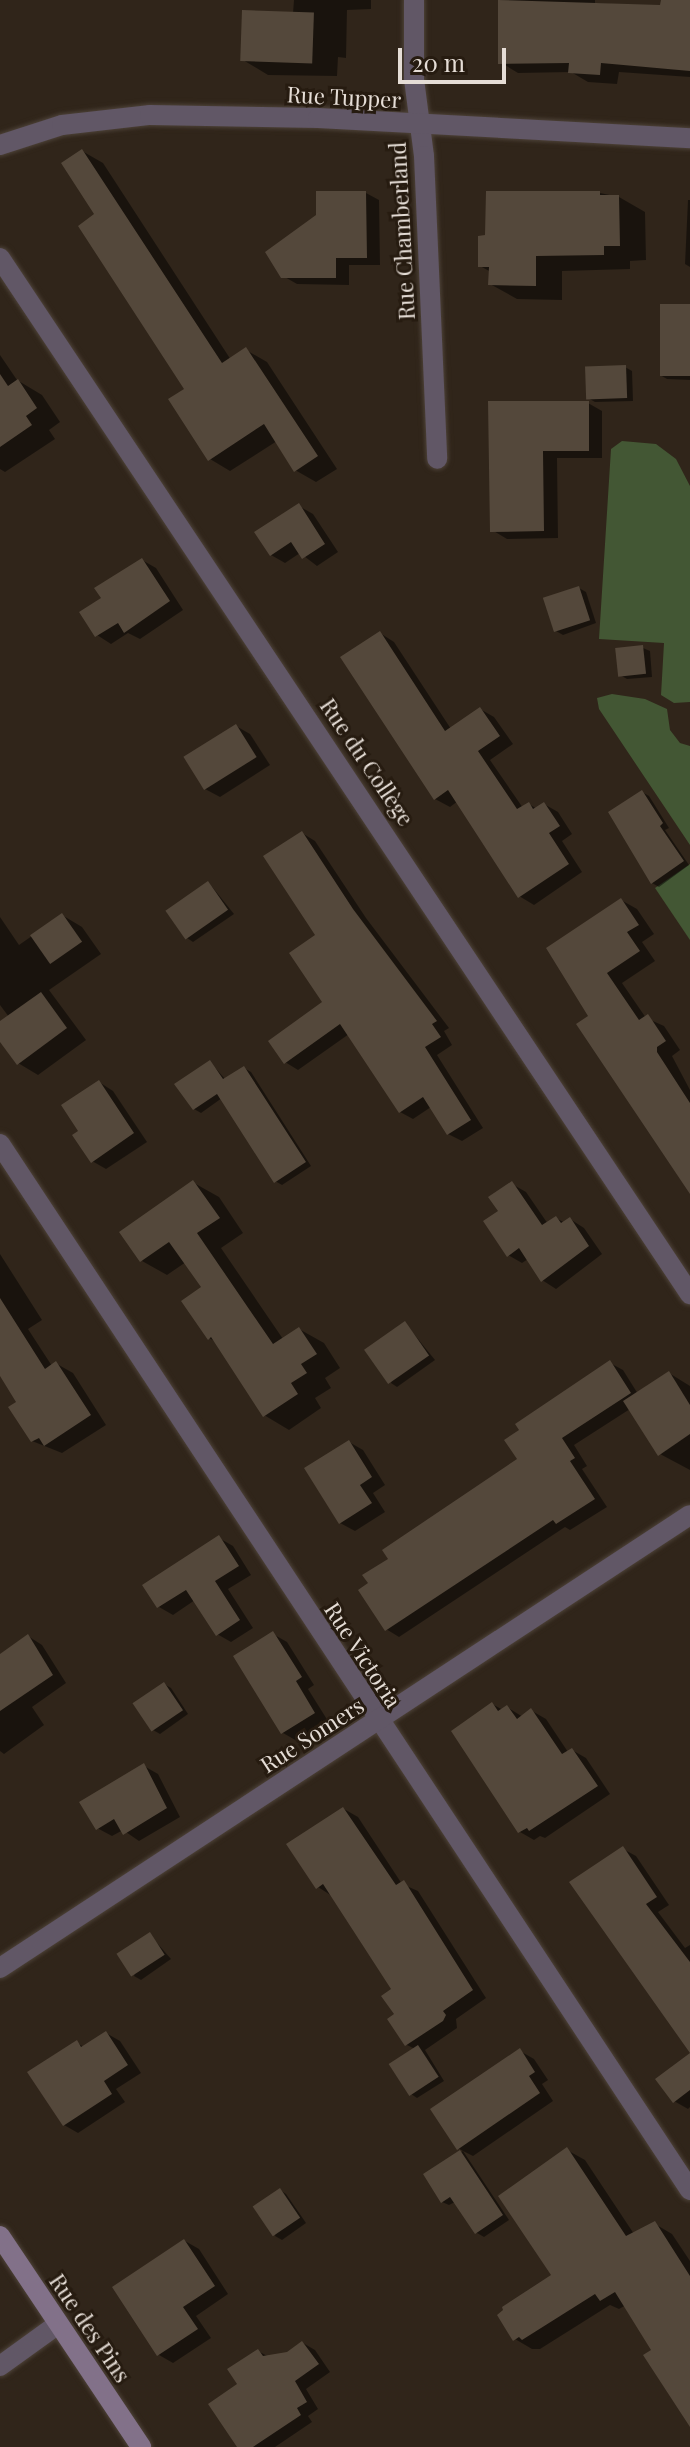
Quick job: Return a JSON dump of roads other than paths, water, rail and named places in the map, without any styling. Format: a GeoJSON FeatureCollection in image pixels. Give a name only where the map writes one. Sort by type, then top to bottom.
{"type":"FeatureCollection","features":[{"type":"Feature","properties":{"kind":"street","name":"Rue Chamberland"},"geometry":{"type":"LineString","coordinates":[[414,0],[414,79],[420,124],[437,459]]}},
{"type":"Feature","properties":{"kind":"street","name":"Rue Tupper"},"geometry":{"type":"LineString","coordinates":[[0,145],[62,125],[122,117],[318,118],[690,138]]}},
{"type":"Feature","properties":{"kind":"street","name":"Rue du Collège"},"geometry":{"type":"LineString","coordinates":[[0,258],[690,1294]]}},
{"type":"Feature","properties":{"kind":"street","name":"Rue Victoria"},"geometry":{"type":"LineString","coordinates":[[0,1144],[690,2190]]}},
{"type":"Feature","properties":{"kind":"street","name":"Rue Somers"},"geometry":{"type":"LineString","coordinates":[[0,1968],[690,1515]]}},
{"type":"Feature","properties":{"kind":"street","name":"Rue des Pins"},"geometry":{"type":"LineString","coordinates":[[0,2236],[141,2447]]}},
{"type":"Feature","properties":{"kind":"street"},"geometry":{"type":"LineString","coordinates":[[0,2366],[58,2324]]}}]}
